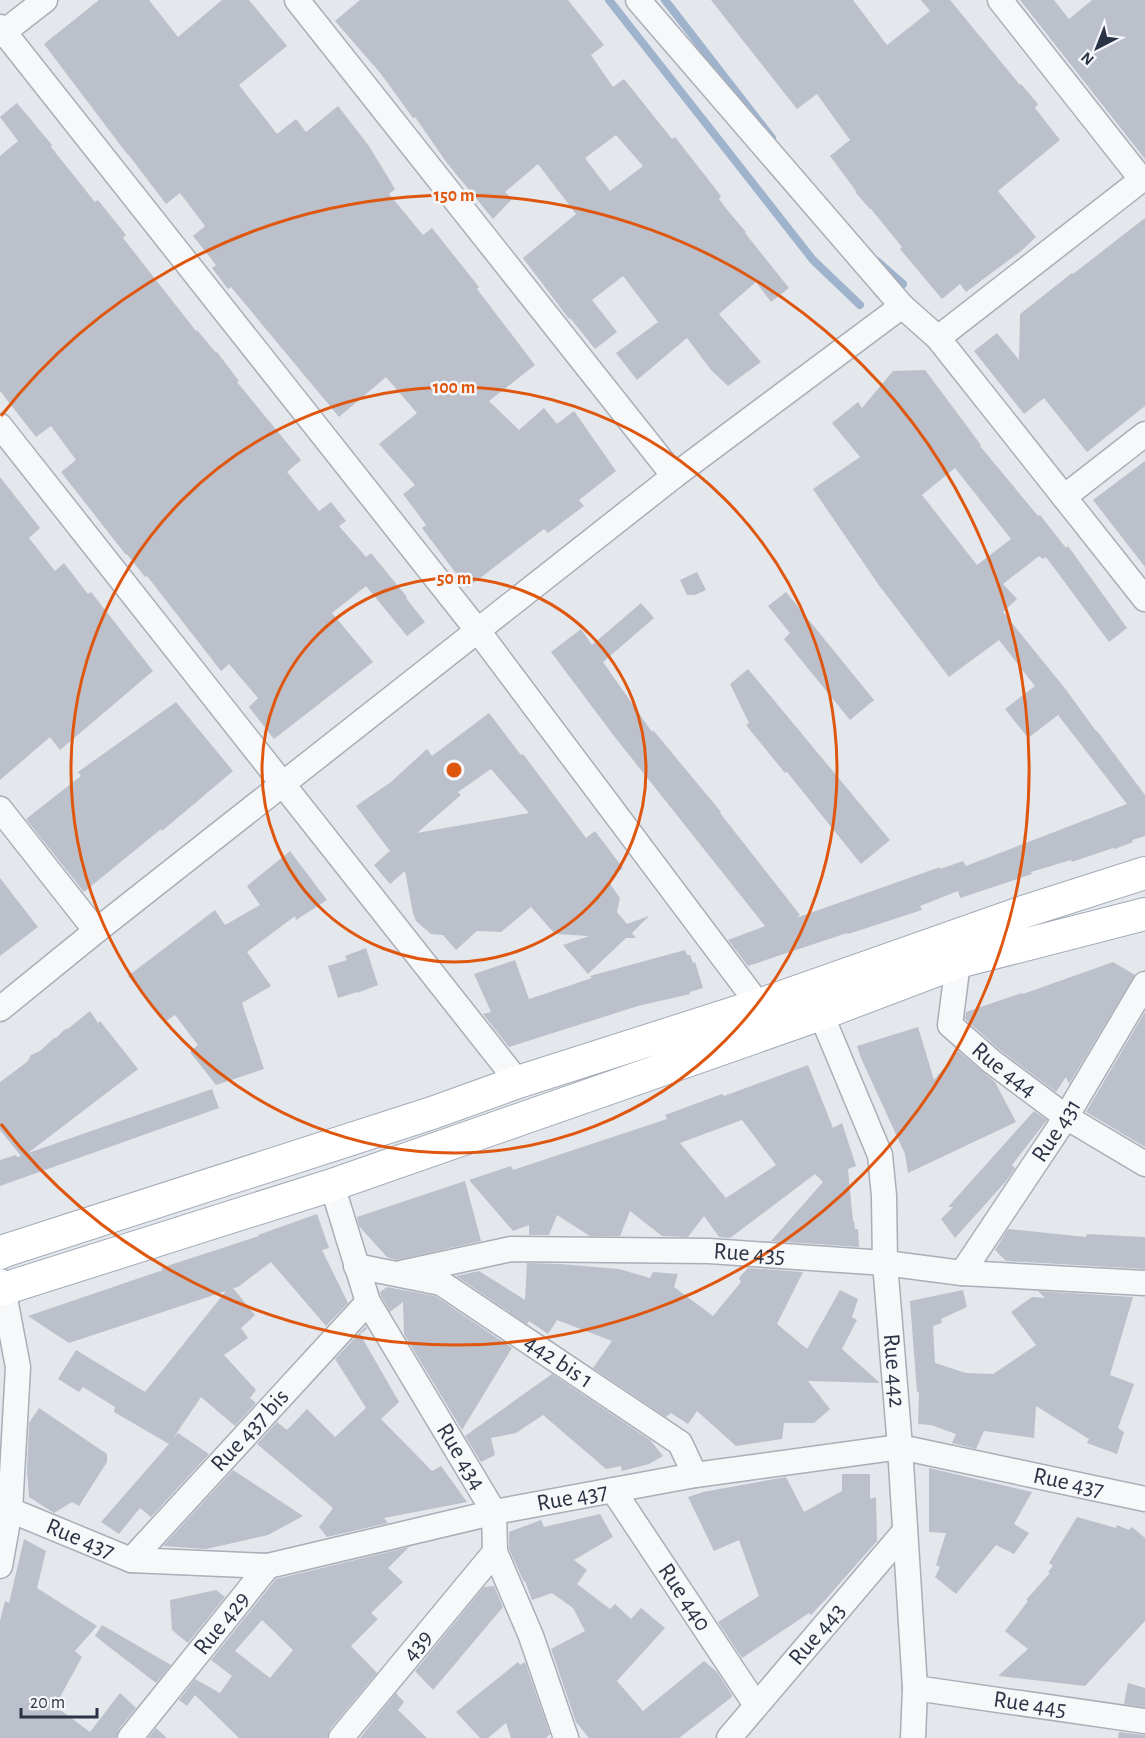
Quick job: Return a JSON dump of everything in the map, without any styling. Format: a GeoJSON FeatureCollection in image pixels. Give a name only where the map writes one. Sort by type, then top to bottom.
{"type":"FeatureCollection","features":[{"type":"Feature","properties":{"kind":"main road"},"geometry":{"type":"LineString","coordinates":[[1,1286],[332,1185],[764,1018],[1023,912],[1145,873]]}},
{"type":"Feature","properties":{"kind":"main road"},"geometry":{"type":"LineString","coordinates":[[0,1254],[432,1113],[519,1082],[764,1018],[821,1014],[958,962],[1145,914]]}},
{"type":"Feature","properties":{"kind":"street"},"geometry":{"type":"LineString","coordinates":[[45,0],[1,31],[478,631],[764,1018]]}},
{"type":"Feature","properties":{"kind":"street"},"geometry":{"type":"LineString","coordinates":[[297,0],[674,476]]}},
{"type":"Feature","properties":{"kind":"street"},"geometry":{"type":"LineString","coordinates":[[638,0],[902,306],[938,338],[1145,599]]}},
{"type":"Feature","properties":{"kind":"street"},"geometry":{"type":"LineString","coordinates":[[938,338],[1143,179],[1000,0]]}},
{"type":"Feature","properties":{"kind":"street"},"geometry":{"type":"LineString","coordinates":[[0,1009],[674,476],[902,306]]}},
{"type":"Feature","properties":{"kind":"street"},"geometry":{"type":"LineString","coordinates":[[0,426],[519,1082]]}},
{"type":"Feature","properties":{"kind":"street"},"geometry":{"type":"LineString","coordinates":[[1064,497],[1145,435]]}},
{"type":"Feature","properties":{"kind":"street"},"geometry":{"type":"LineString","coordinates":[[0,809],[96,931]]}},
{"type":"Feature","properties":{"kind":"street","name":"Rue 444"},"geometry":{"type":"LineString","coordinates":[[958,962],[950,1025],[991,1061],[1066,1118],[1145,1164]]}},
{"type":"Feature","properties":{"kind":"street","name":"Rue 431"},"geometry":{"type":"LineString","coordinates":[[962,1273],[1066,1118],[1145,984]]}},
{"type":"Feature","properties":{"kind":"street","name":"Rue 442"},"geometry":{"type":"LineString","coordinates":[[821,1014],[879,1155],[884,1196],[885,1263],[900,1447],[915,1688],[913,1738]]}},
{"type":"Feature","properties":{"kind":"street","name":"Rue 434"},"geometry":{"type":"LineString","coordinates":[[332,1185],[368,1302],[494,1512],[495,1552],[531,1636],[566,1738]]}},
{"type":"Feature","properties":{"kind":"street","name":"Rue 435"},"geometry":{"type":"LineString","coordinates":[[356,1266],[401,1274],[511,1249],[709,1251],[885,1263],[962,1273],[1145,1283]]}},
{"type":"Feature","properties":{"kind":"street","name":"442 bis 1"},"geometry":{"type":"LineString","coordinates":[[401,1274],[441,1283],[680,1443],[694,1475]]}},
{"type":"Feature","properties":{"kind":"street"},"geometry":{"type":"LineString","coordinates":[[0,1566],[10,1510],[18,1367],[1,1286]]}},
{"type":"Feature","properties":{"kind":"street","name":"Rue 437 bis"},"geometry":{"type":"LineString","coordinates":[[131,1560],[368,1302]]}},
{"type":"Feature","properties":{"kind":"street","name":"Rue 437"},"geometry":{"type":"LineString","coordinates":[[10,1510],[131,1560],[268,1566],[494,1512],[694,1475],[900,1447],[1144,1495]]}},
{"type":"Feature","properties":{"kind":"street","name":"Rue 440"},"geometry":{"type":"LineString","coordinates":[[614,1490],[756,1705]]}},
{"type":"Feature","properties":{"kind":"street","name":"Rue 443"},"geometry":{"type":"LineString","coordinates":[[729,1738],[905,1531]]}},
{"type":"Feature","properties":{"kind":"street","name":"439"},"geometry":{"type":"LineString","coordinates":[[340,1738],[495,1552]]}},
{"type":"Feature","properties":{"kind":"street","name":"Rue 429"},"geometry":{"type":"LineString","coordinates":[[130,1738],[268,1566]]}},
{"type":"Feature","properties":{"kind":"street","name":"Rue 445"},"geometry":{"type":"LineString","coordinates":[[915,1688],[1145,1721]]}},
{"type":"Feature","properties":{"kind":"building"},"geometry":{"type":"Polygon","coordinates":[[[99,0],[149,0],[178,37],[222,0],[249,0],[287,46],[239,85],[277,134],[296,119],[306,132],[338,106],[369,146],[395,189],[389,194],[423,235],[432,228],[479,287],[477,289],[535,365],[489,401],[519,430],[544,408],[557,424],[574,411],[616,471],[579,500],[584,506],[548,533],[544,529],[467,588],[422,528],[426,525],[403,494],[415,485],[379,444],[417,413],[386,377],[339,417],[231,287],[228,289],[212,268],[216,265],[193,236],[205,226],[180,193],[166,204],[44,44],[99,0]]]}},
{"type":"Feature","properties":{"kind":"building"},"geometry":{"type":"Polygon","coordinates":[[[360,0],[568,0],[604,45],[591,55],[613,87],[624,79],[672,139],[675,137],[721,196],[719,199],[728,211],[789,288],[771,302],[756,282],[719,314],[761,362],[728,386],[711,370],[687,338],[637,380],[616,353],[658,322],[623,276],[592,300],[617,332],[595,349],[523,258],[576,214],[538,164],[505,192],[512,199],[493,219],[447,163],[381,74],[335,21],[360,0]],[[616,135],[585,158],[610,191],[643,166],[616,135]]]}},
{"type":"Feature","properties":{"kind":"building"},"geometry":{"type":"Polygon","coordinates":[[[711,0],[853,0],[887,45],[930,11],[921,0],[950,0],[1038,104],[1035,108],[1060,140],[998,191],[1036,237],[966,292],[960,284],[942,299],[855,192],[830,156],[850,140],[817,94],[797,109],[711,0]]]}},
{"type":"Feature","properties":{"kind":"building"},"geometry":{"type":"Polygon","coordinates":[[[1020,0],[1054,0],[1069,19],[1092,0],[1145,0],[1145,159],[1020,0]]]}},
{"type":"Feature","properties":{"kind":"building"},"geometry":{"type":"Polygon","coordinates":[[[17,103],[95,202],[98,200],[126,235],[123,238],[196,331],[217,352],[239,381],[237,382],[301,460],[287,472],[319,511],[331,502],[346,521],[339,526],[366,557],[371,553],[425,622],[407,636],[366,586],[332,613],[373,662],[274,739],[249,707],[258,698],[229,664],[221,671],[147,576],[145,577],[126,555],[61,472],[76,460],[51,426],[36,437],[0,391],[0,156],[18,141],[0,117],[17,103]]]}},
{"type":"Feature","properties":{"kind":"building"},"geometry":{"type":"Polygon","coordinates":[[[1145,218],[1145,406],[1087,452],[1044,398],[1024,414],[974,351],[997,333],[1019,360],[1020,314],[1145,218]]]}},
{"type":"Feature","properties":{"kind":"building"},"geometry":{"type":"Polygon","coordinates":[[[925,370],[980,446],[1066,548],[1068,546],[1127,628],[1109,642],[1046,557],[1043,559],[1039,556],[1003,584],[1017,599],[1003,612],[1067,691],[1145,795],[1145,836],[1115,849],[1031,872],[1032,874],[960,898],[958,891],[920,906],[922,910],[748,966],[728,940],[765,926],[614,736],[551,652],[581,629],[592,645],[641,603],[654,618],[603,662],[652,732],[653,730],[721,812],[800,915],[796,918],[940,867],[940,869],[963,861],[966,866],[1127,804],[1058,715],[1028,738],[1005,709],[1035,686],[999,640],[949,677],[878,584],[813,489],[860,457],[832,423],[858,402],[862,408],[893,371],[925,370]],[[955,468],[922,495],[977,565],[1011,539],[955,468]]]}},
{"type":"Feature","properties":{"kind":"building"},"geometry":{"type":"Polygon","coordinates":[[[1145,461],[1145,567],[1093,500],[1145,461]]]}},
{"type":"Feature","properties":{"kind":"building"},"geometry":{"type":"Polygon","coordinates":[[[0,477],[40,528],[29,538],[55,571],[64,563],[88,594],[91,592],[153,671],[60,750],[50,737],[0,780],[0,477]]]}},
{"type":"Feature","properties":{"kind":"building"},"geometry":{"type":"Polygon","coordinates":[[[697,572],[706,590],[695,595],[687,595],[680,580],[697,572]]]}},
{"type":"Feature","properties":{"kind":"building"},"geometry":{"type":"Polygon","coordinates":[[[786,592],[874,700],[850,720],[784,639],[790,633],[768,606],[786,592]]]}},
{"type":"Feature","properties":{"kind":"building"},"geometry":{"type":"Polygon","coordinates":[[[748,669],[890,840],[861,864],[746,725],[749,723],[730,684],[748,669]]]}},
{"type":"Feature","properties":{"kind":"building"},"geometry":{"type":"Polygon","coordinates":[[[176,702],[233,771],[162,831],[161,829],[84,892],[26,819],[81,776],[78,772],[176,702]]]}},
{"type":"Feature","properties":{"kind":"building"},"geometry":{"type":"Polygon","coordinates":[[[489,713],[586,838],[595,831],[623,868],[608,881],[620,898],[617,912],[627,924],[649,916],[632,933],[636,938],[626,938],[588,974],[563,945],[589,936],[555,934],[531,907],[501,932],[477,931],[456,950],[443,935],[431,934],[416,921],[405,871],[390,884],[374,865],[390,851],[356,806],[391,782],[427,749],[432,756],[489,713]],[[491,769],[458,792],[461,795],[417,833],[529,813],[491,769]]]}},
{"type":"Feature","properties":{"kind":"building"},"geometry":{"type":"Polygon","coordinates":[[[290,851],[327,900],[296,920],[295,916],[247,952],[271,986],[242,1003],[264,1069],[216,1085],[190,1052],[198,1045],[175,1015],[166,1021],[128,976],[215,910],[225,925],[260,905],[247,886],[290,851]]]}},
{"type":"Feature","properties":{"kind":"building"},"geometry":{"type":"Polygon","coordinates":[[[0,878],[38,927],[0,956],[0,878]]]}},
{"type":"Feature","properties":{"kind":"building"},"geometry":{"type":"Polygon","coordinates":[[[366,948],[378,985],[338,998],[328,966],[347,960],[345,956],[366,948]]]}},
{"type":"Feature","properties":{"kind":"building"},"geometry":{"type":"Polygon","coordinates":[[[685,950],[693,963],[695,962],[703,988],[690,992],[690,994],[638,1006],[509,1047],[483,1014],[491,1012],[474,974],[515,960],[529,999],[592,978],[590,976],[685,950]]]}},
{"type":"Feature","properties":{"kind":"building"},"geometry":{"type":"Polygon","coordinates":[[[1113,962],[1135,975],[1069,1084],[1066,1077],[1056,1092],[1000,1050],[965,1019],[966,1012],[1113,962]]]}},
{"type":"Feature","properties":{"kind":"building"},"geometry":{"type":"Polygon","coordinates":[[[90,1011],[138,1069],[28,1153],[212,1089],[219,1108],[0,1186],[0,1160],[16,1155],[21,1156],[0,1130],[0,1082],[27,1062],[31,1055],[40,1051],[90,1011]]]}},
{"type":"Feature","properties":{"kind":"building"},"geometry":{"type":"Polygon","coordinates":[[[1145,1012],[1145,1147],[1086,1112],[1145,1012]]]}},
{"type":"Feature","properties":{"kind":"building"},"geometry":{"type":"Polygon","coordinates":[[[918,1027],[934,1080],[958,1051],[995,1082],[1016,1122],[908,1173],[905,1154],[857,1046],[918,1027]]]}},
{"type":"Feature","properties":{"kind":"building"},"geometry":{"type":"Polygon","coordinates":[[[808,1065],[833,1128],[842,1123],[856,1166],[848,1169],[853,1221],[855,1229],[858,1229],[859,1247],[771,1241],[823,1182],[815,1174],[730,1238],[719,1237],[704,1216],[688,1237],[662,1236],[630,1211],[620,1236],[590,1236],[557,1215],[549,1235],[529,1235],[529,1225],[513,1231],[469,1180],[511,1166],[513,1170],[667,1119],[665,1115],[722,1094],[724,1096],[808,1065]],[[742,1120],[680,1143],[726,1198],[776,1165],[742,1120]]]}},
{"type":"Feature","properties":{"kind":"building"},"geometry":{"type":"Polygon","coordinates":[[[1034,1111],[1047,1120],[1012,1165],[1015,1168],[1007,1180],[955,1238],[941,1219],[953,1207],[948,1207],[1034,1111]]]}},
{"type":"Feature","properties":{"kind":"building"},"geometry":{"type":"Polygon","coordinates":[[[465,1181],[481,1241],[397,1260],[386,1256],[359,1226],[357,1217],[465,1181]]]}},
{"type":"Feature","properties":{"kind":"building"},"geometry":{"type":"Polygon","coordinates":[[[317,1214],[329,1248],[322,1250],[348,1303],[326,1326],[271,1262],[238,1287],[233,1288],[255,1315],[241,1328],[248,1338],[224,1355],[256,1390],[250,1398],[256,1403],[235,1426],[201,1397],[172,1440],[178,1433],[209,1454],[151,1517],[140,1508],[119,1534],[101,1522],[169,1444],[114,1412],[115,1407],[83,1387],[79,1392],[58,1379],[76,1350],[145,1392],[226,1291],[69,1343],[28,1316],[317,1214]]]}},
{"type":"Feature","properties":{"kind":"building"},"geometry":{"type":"Polygon","coordinates":[[[1008,1229],[1086,1237],[1087,1234],[1145,1237],[1145,1269],[1006,1261],[995,1250],[1008,1229]]]}},
{"type":"Feature","properties":{"kind":"building"},"geometry":{"type":"Polygon","coordinates":[[[527,1263],[619,1269],[650,1278],[653,1272],[678,1274],[674,1287],[713,1316],[741,1282],[739,1278],[748,1268],[803,1272],[777,1324],[807,1349],[840,1290],[858,1299],[852,1317],[857,1320],[842,1349],[880,1383],[808,1381],[830,1409],[814,1423],[784,1423],[782,1439],[736,1446],[697,1411],[688,1424],[671,1413],[666,1417],[593,1368],[612,1341],[557,1320],[548,1334],[529,1321],[527,1324],[456,1276],[479,1271],[525,1300],[527,1263]]]}},
{"type":"Feature","properties":{"kind":"building"},"geometry":{"type":"Polygon","coordinates":[[[387,1287],[435,1296],[512,1348],[462,1430],[404,1334],[403,1302],[390,1312],[381,1296],[380,1292],[387,1287]]]}},
{"type":"Feature","properties":{"kind":"building"},"geometry":{"type":"Polygon","coordinates":[[[963,1290],[967,1307],[941,1319],[942,1323],[933,1326],[935,1363],[966,1373],[993,1374],[1036,1345],[1011,1312],[1032,1297],[1045,1298],[1038,1291],[1133,1297],[1110,1375],[1134,1384],[1118,1428],[1124,1432],[1117,1454],[1087,1443],[1089,1439],[1036,1406],[1034,1438],[984,1431],[976,1449],[952,1443],[956,1434],[931,1425],[918,1424],[919,1392],[917,1392],[910,1301],[963,1290]]]}},
{"type":"Feature","properties":{"kind":"building"},"geometry":{"type":"Polygon","coordinates":[[[366,1326],[367,1329],[360,1334],[399,1402],[381,1419],[432,1471],[441,1466],[467,1502],[384,1518],[388,1523],[327,1537],[319,1527],[333,1508],[257,1444],[277,1422],[287,1430],[307,1409],[335,1437],[366,1408],[335,1359],[366,1326]]]}},
{"type":"Feature","properties":{"kind":"building"},"geometry":{"type":"Polygon","coordinates":[[[552,1374],[650,1440],[663,1456],[649,1464],[622,1471],[621,1466],[606,1469],[543,1415],[516,1433],[491,1438],[495,1455],[481,1462],[465,1436],[552,1374]]]}},
{"type":"Feature","properties":{"kind":"building"},"geometry":{"type":"Polygon","coordinates":[[[39,1408],[107,1454],[107,1462],[79,1506],[72,1502],[54,1513],[29,1497],[27,1470],[29,1423],[39,1408]]]}},
{"type":"Feature","properties":{"kind":"building"},"geometry":{"type":"Polygon","coordinates":[[[929,1468],[1032,1492],[1014,1524],[1029,1533],[1014,1554],[996,1545],[956,1594],[935,1577],[940,1567],[936,1565],[946,1533],[929,1532],[929,1468]]]}},
{"type":"Feature","properties":{"kind":"building"},"geometry":{"type":"Polygon","coordinates":[[[233,1470],[303,1516],[268,1535],[206,1549],[163,1546],[233,1470]]]}},
{"type":"Feature","properties":{"kind":"building"},"geometry":{"type":"Polygon","coordinates":[[[842,1474],[870,1474],[870,1499],[876,1497],[877,1541],[811,1615],[809,1613],[742,1658],[718,1622],[759,1596],[739,1540],[714,1551],[688,1497],[703,1492],[786,1477],[804,1512],[842,1491],[842,1474]]]}},
{"type":"Feature","properties":{"kind":"building"},"geometry":{"type":"Polygon","coordinates":[[[600,1514],[613,1537],[574,1560],[587,1570],[577,1584],[610,1609],[615,1604],[631,1619],[641,1608],[665,1628],[617,1681],[643,1711],[704,1661],[717,1672],[732,1695],[679,1738],[589,1738],[576,1722],[551,1649],[585,1631],[573,1608],[552,1593],[532,1600],[509,1549],[509,1532],[541,1520],[544,1527],[600,1514]]]}},
{"type":"Feature","properties":{"kind":"building"},"geometry":{"type":"Polygon","coordinates":[[[1077,1517],[1116,1528],[1117,1525],[1129,1530],[1132,1527],[1145,1538],[1145,1621],[1085,1686],[998,1676],[1028,1649],[1005,1631],[1028,1601],[1026,1600],[1050,1573],[1048,1572],[1053,1566],[1049,1563],[1077,1517]]]}},
{"type":"Feature","properties":{"kind":"building"},"geometry":{"type":"Polygon","coordinates":[[[24,1539],[46,1551],[37,1588],[97,1626],[75,1651],[82,1657],[55,1706],[90,1732],[120,1693],[136,1708],[119,1729],[116,1738],[0,1738],[0,1621],[5,1601],[9,1603],[24,1539]]]}},
{"type":"Feature","properties":{"kind":"building"},"geometry":{"type":"Polygon","coordinates":[[[409,1547],[388,1568],[403,1582],[371,1613],[378,1619],[351,1646],[377,1673],[330,1729],[327,1738],[239,1738],[195,1695],[187,1706],[179,1700],[195,1679],[220,1693],[232,1676],[211,1660],[276,1579],[409,1547]],[[262,1620],[235,1651],[270,1678],[293,1650],[262,1620]]]}},
{"type":"Feature","properties":{"kind":"building"},"geometry":{"type":"Polygon","coordinates":[[[494,1586],[503,1607],[433,1690],[415,1671],[484,1587],[494,1586]]]}},
{"type":"Feature","properties":{"kind":"building"},"geometry":{"type":"Polygon","coordinates":[[[216,1590],[225,1597],[188,1643],[172,1630],[170,1600],[216,1590]]]}},
{"type":"Feature","properties":{"kind":"building"},"geometry":{"type":"Polygon","coordinates":[[[102,1625],[171,1665],[156,1683],[95,1636],[102,1625]]]}},
{"type":"Feature","properties":{"kind":"building"},"geometry":{"type":"Polygon","coordinates":[[[518,1662],[520,1665],[525,1662],[550,1734],[546,1738],[511,1738],[506,1723],[488,1738],[480,1738],[456,1712],[518,1662]]]}},
{"type":"Feature","properties":{"kind":"building"},"geometry":{"type":"Polygon","coordinates":[[[1128,1683],[1145,1688],[1145,1707],[1124,1704],[1128,1683]]]}},
{"type":"Feature","properties":{"kind":"building"},"geometry":{"type":"Polygon","coordinates":[[[396,1693],[404,1702],[398,1710],[427,1738],[360,1738],[396,1693]]]}},
{"type":"Feature","properties":{"kind":"building"},"geometry":{"type":"Polygon","coordinates":[[[156,1728],[167,1738],[148,1738],[156,1728]]]}},
{"type":"Feature","properties":{"kind":"building"},"geometry":{"type":"Polygon","coordinates":[[[1119,1732],[1145,1735],[1145,1738],[1118,1738],[1119,1732]]]}},
{"type":"Feature","properties":{"kind":"waterway"},"geometry":{"type":"LineString","coordinates":[[609,0],[813,260],[860,305]]}},
{"type":"Feature","properties":{"kind":"waterway"},"geometry":{"type":"LineString","coordinates":[[665,0],[772,138]]}},
{"type":"Feature","properties":{"kind":"waterway"},"geometry":{"type":"LineString","coordinates":[[877,261],[903,284]]}}]}
